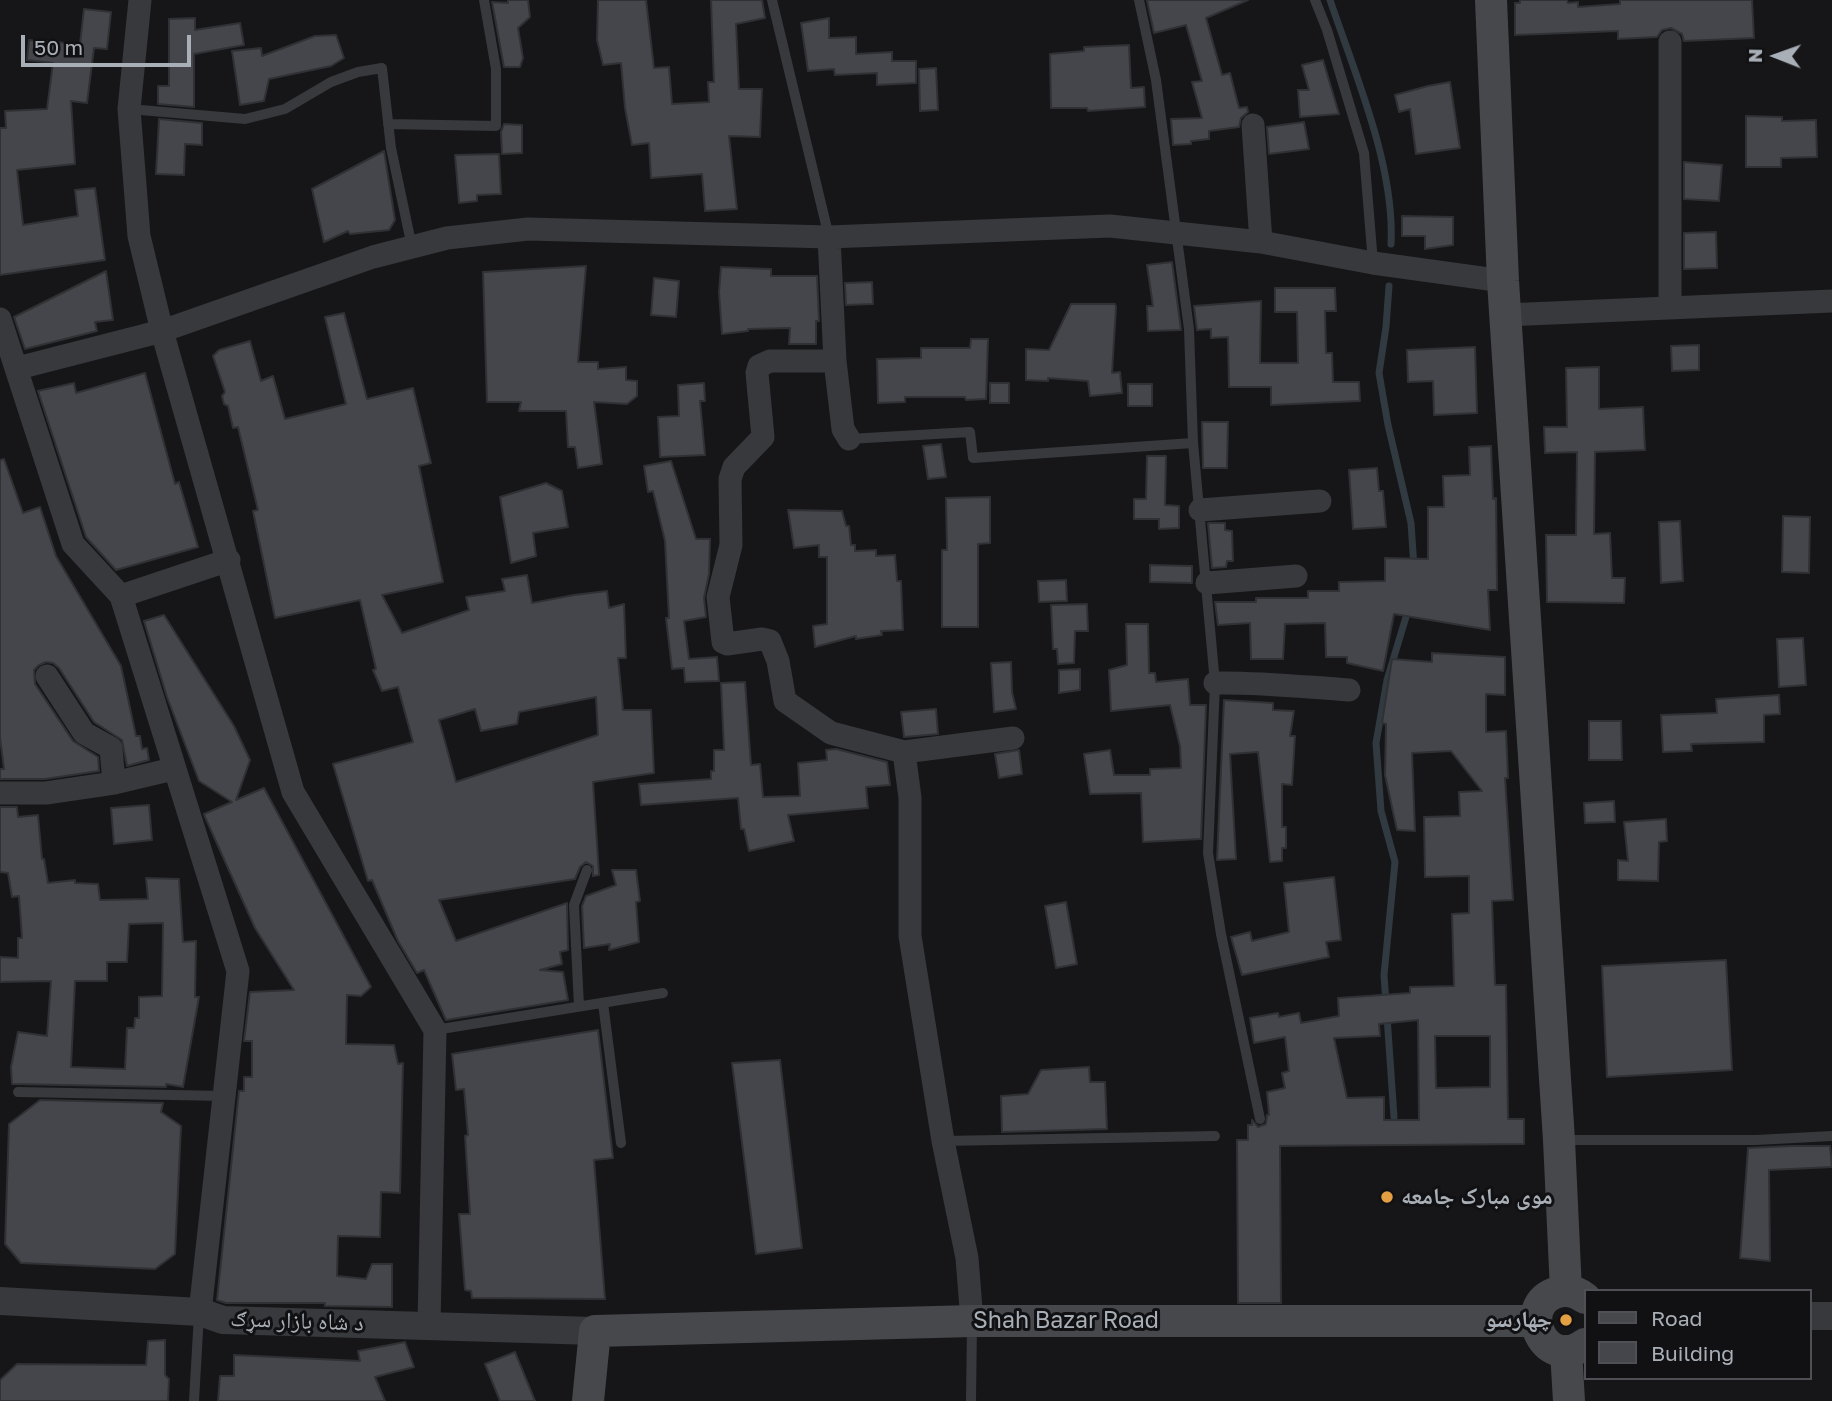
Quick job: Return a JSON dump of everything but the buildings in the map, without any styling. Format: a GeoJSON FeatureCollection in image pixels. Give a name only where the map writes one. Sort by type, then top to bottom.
{"type":"FeatureCollection","features":[{"type":"Feature","properties":{"kind":"main road"},"geometry":{"type":"LineString","coordinates":[[1492,0],[1505,314],[1559,1140],[1576,1295],[1556,1293],[1542,1304],[1536,1321],[1542,1339],[1557,1350],[1576,1348],[1569,1401]]}},
{"type":"Feature","properties":{"kind":"main road","name":"Shah Bazar Road"},"geometry":{"type":"LineString","coordinates":[[595,1331],[972,1321],[1536,1321]]}},
{"type":"Feature","properties":{"kind":"main road"},"geometry":{"type":"LineString","coordinates":[[589,1401],[595,1331]]}},
{"type":"Feature","properties":{"kind":"street"},"geometry":{"type":"LineString","coordinates":[[140,0],[129,109],[139,236],[162,331],[293,792],[435,1030],[429,1325]]}},
{"type":"Feature","properties":{"kind":"street"},"geometry":{"type":"LineString","coordinates":[[1670,42],[1670,307]]}},
{"type":"Feature","properties":{"kind":"street"},"geometry":{"type":"LineString","coordinates":[[1253,125],[1261,242]]}},
{"type":"Feature","properties":{"kind":"street"},"geometry":{"type":"LineString","coordinates":[[10,358],[162,331],[373,257],[447,238],[528,229],[829,237],[1110,226],[1261,242],[1503,281]]}},
{"type":"Feature","properties":{"kind":"street"},"geometry":{"type":"LineString","coordinates":[[829,237],[835,360],[843,429],[849,439]]}},
{"type":"Feature","properties":{"kind":"street"},"geometry":{"type":"LineString","coordinates":[[1505,314],[1832,301]]}},
{"type":"Feature","properties":{"kind":"street"},"geometry":{"type":"LineString","coordinates":[[0,319],[10,358],[73,544],[121,596],[238,971],[200,1312]]}},
{"type":"Feature","properties":{"kind":"street"},"geometry":{"type":"LineString","coordinates":[[835,360],[770,361],[759,366],[757,373],[763,437],[734,467],[730,479],[732,545],[718,597],[723,642],[727,644],[762,639],[771,641],[778,661],[785,701],[831,733],[904,752],[1013,738]]}},
{"type":"Feature","properties":{"kind":"street"},"geometry":{"type":"LineString","coordinates":[[1200,510],[1320,501]]}},
{"type":"Feature","properties":{"kind":"street"},"geometry":{"type":"LineString","coordinates":[[121,596],[229,560]]}},
{"type":"Feature","properties":{"kind":"street"},"geometry":{"type":"LineString","coordinates":[[1207,583],[1296,576]]}},
{"type":"Feature","properties":{"kind":"street"},"geometry":{"type":"LineString","coordinates":[[47,676],[84,733],[111,748],[114,783]]}},
{"type":"Feature","properties":{"kind":"street"},"geometry":{"type":"LineString","coordinates":[[1215,683],[1263,682],[1289,687],[1349,690]]}},
{"type":"Feature","properties":{"kind":"street"},"geometry":{"type":"LineString","coordinates":[[904,752],[910,798],[910,936],[943,1141],[967,1258],[972,1321]]}},
{"type":"Feature","properties":{"kind":"street"},"geometry":{"type":"LineString","coordinates":[[0,793],[46,793],[114,783],[173,769]]}},
{"type":"Feature","properties":{"kind":"street","name":"د شاه بازار سړګ"},"geometry":{"type":"LineString","coordinates":[[0,1301],[200,1312],[223,1320],[595,1331]]}},
{"type":"Feature","properties":{"kind":"street"},"geometry":{"type":"LineString","coordinates":[[1811,1316],[1832,1316]]}},
{"type":"Feature","properties":{"kind":"lane"},"geometry":{"type":"LineString","coordinates":[[388,124],[496,126],[496,69],[484,0]]}},
{"type":"Feature","properties":{"kind":"lane"},"geometry":{"type":"LineString","coordinates":[[772,0],[829,237]]}},
{"type":"Feature","properties":{"kind":"lane"},"geometry":{"type":"LineString","coordinates":[[1139,0],[1156,80],[1189,329],[1193,443],[1215,683],[1208,853],[1221,934],[1260,1119]]}},
{"type":"Feature","properties":{"kind":"lane"},"geometry":{"type":"LineString","coordinates":[[1315,0],[1327,30],[1364,153],[1373,262]]}},
{"type":"Feature","properties":{"kind":"lane"},"geometry":{"type":"LineString","coordinates":[[129,109],[245,119],[285,109],[331,82],[358,72],[382,68],[388,124],[404,217],[412,247]]}},
{"type":"Feature","properties":{"kind":"lane"},"geometry":{"type":"LineString","coordinates":[[849,439],[970,432],[973,458],[1193,443]]}},
{"type":"Feature","properties":{"kind":"lane"},"geometry":{"type":"LineString","coordinates":[[579,1006],[574,905],[587,870]]}},
{"type":"Feature","properties":{"kind":"lane"},"geometry":{"type":"LineString","coordinates":[[435,1030],[663,993]]}},
{"type":"Feature","properties":{"kind":"lane"},"geometry":{"type":"LineString","coordinates":[[603,1003],[621,1143]]}},
{"type":"Feature","properties":{"kind":"lane"},"geometry":{"type":"LineString","coordinates":[[18,1092],[224,1096]]}},
{"type":"Feature","properties":{"kind":"lane"},"geometry":{"type":"LineString","coordinates":[[943,1141],[1215,1136]]}},
{"type":"Feature","properties":{"kind":"lane"},"geometry":{"type":"LineString","coordinates":[[1559,1140],[1756,1140],[1832,1136]]}},
{"type":"Feature","properties":{"kind":"lane"},"geometry":{"type":"LineString","coordinates":[[194,1401],[200,1312]]}},
{"type":"Feature","properties":{"kind":"lane"},"geometry":{"type":"LineString","coordinates":[[971,1401],[972,1321]]}},
{"type":"Feature","properties":{"kind":"waterway"},"geometry":{"type":"LineString","coordinates":[[1330,0],[1380,152],[1391,214],[1391,244]]}},
{"type":"Feature","properties":{"kind":"waterway"},"geometry":{"type":"LineString","coordinates":[[1389,286],[1379,373],[1411,523],[1414,568]]}},
{"type":"Feature","properties":{"kind":"waterway"},"geometry":{"type":"LineString","coordinates":[[1386,1004],[1384,975],[1395,862],[1381,811],[1376,743],[1387,680],[1409,607]]}},
{"type":"Feature","properties":{"kind":"waterway"},"geometry":{"type":"LineString","coordinates":[[1387,1016],[1394,1117]]}},
{"type":"Feature","properties":{"kind":"place","name":"موی مبارک جامعه"},"geometry":{"type":"Point","coordinates":[1387,1197]}},
{"type":"Feature","properties":{"kind":"place","name":"چهارسو"},"geometry":{"type":"Point","coordinates":[1566,1320]}}]}
